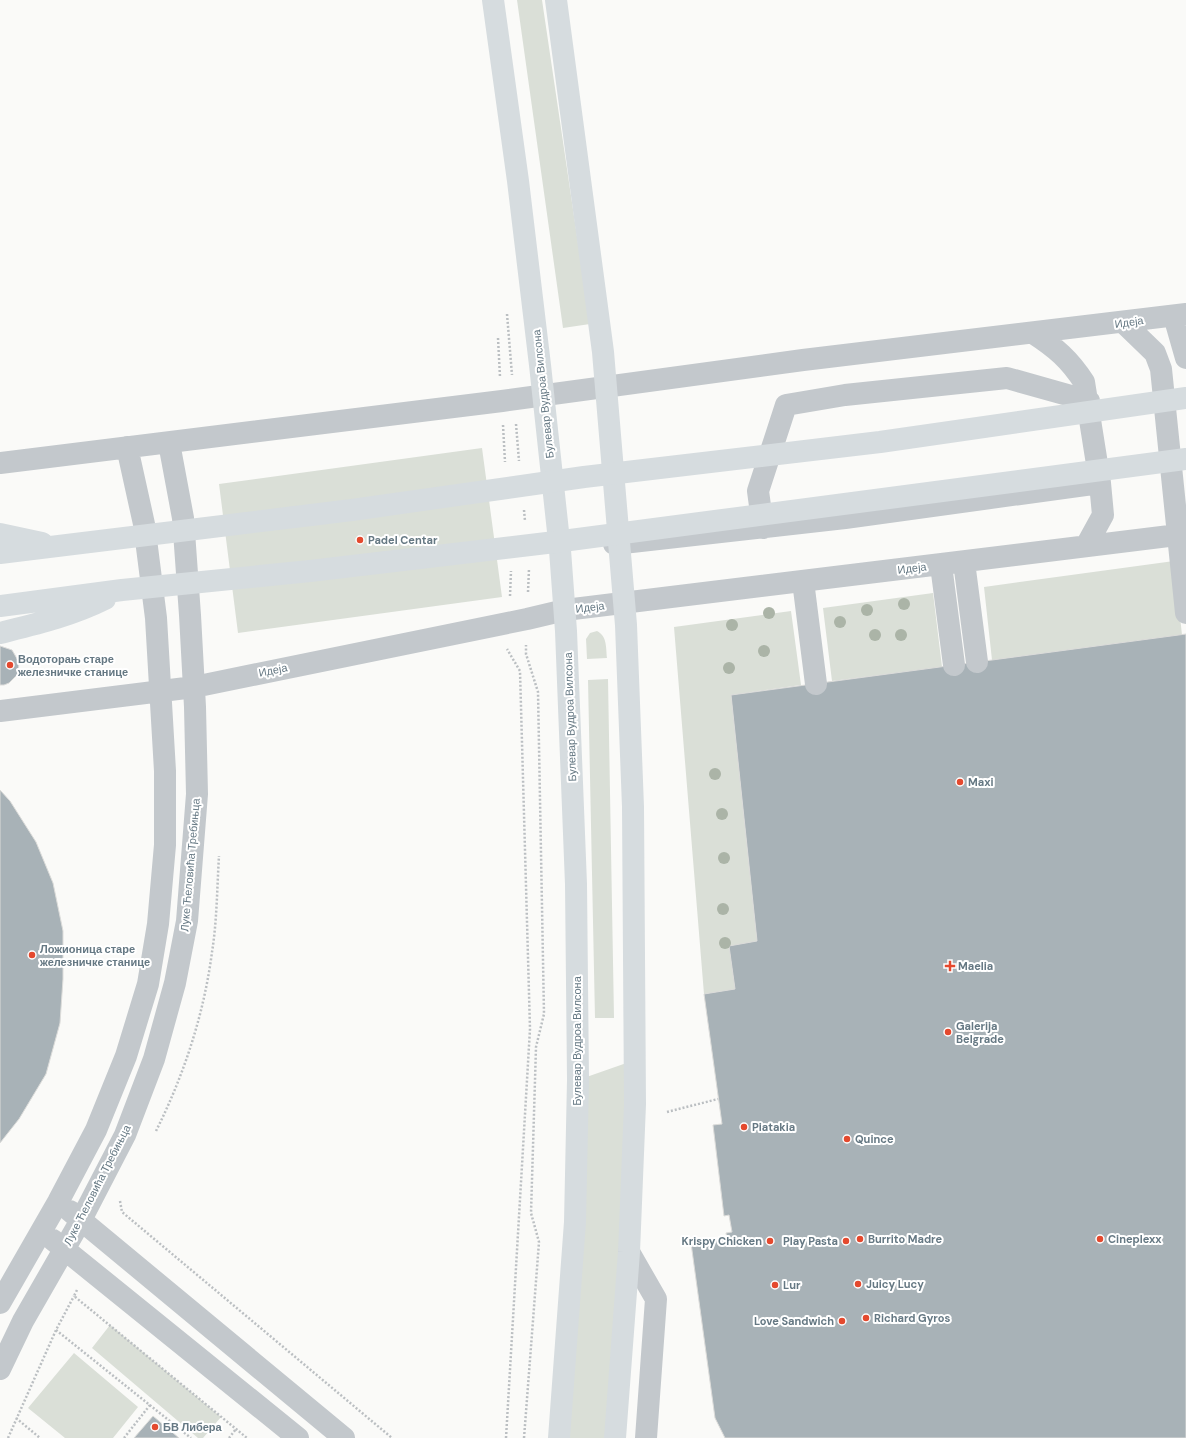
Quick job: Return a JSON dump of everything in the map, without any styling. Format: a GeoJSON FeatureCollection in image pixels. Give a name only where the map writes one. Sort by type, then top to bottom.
{"type":"FeatureCollection","features":[{"type":"Feature","properties":{"kind":"main road","name":"Булевар Вудроа Вилсона"},"geometry":{"type":"LineString","coordinates":[[493,0],[518,181],[544,395],[565,610],[576,884],[578,1080],[575,1222],[558,1438]]}},
{"type":"Feature","properties":{"kind":"main road"},"geometry":{"type":"LineString","coordinates":[[556,0],[582,184],[607,386],[624,602],[634,807],[635,1104],[629,1252],[615,1438]]}},
{"type":"Feature","properties":{"kind":"main road"},"geometry":{"type":"LineString","coordinates":[[0,553],[352,510],[600,475],[880,442],[1186,398]]}},
{"type":"Feature","properties":{"kind":"main road"},"geometry":{"type":"LineString","coordinates":[[0,606],[122,590],[310,571],[556,542],[878,501],[1186,459]]}},
{"type":"Feature","properties":{"kind":"main road"},"geometry":{"type":"LineString","coordinates":[[0,534],[54,546]]}},
{"type":"Feature","properties":{"kind":"main road"},"geometry":{"type":"LineString","coordinates":[[0,634],[51,621],[90,607],[122,590]]}},
{"type":"Feature","properties":{"kind":"street","name":"Идеја"},"geometry":{"type":"LineString","coordinates":[[0,463],[508,400],[802,360],[1124,323],[1180,315]]}},
{"type":"Feature","properties":{"kind":"street"},"geometry":{"type":"LineString","coordinates":[[1180,315],[1186,358]]}},
{"type":"Feature","properties":{"kind":"street"},"geometry":{"type":"LineString","coordinates":[[1124,323],[1155,353],[1161,369],[1181,534],[1186,613]]}},
{"type":"Feature","properties":{"kind":"street"},"geometry":{"type":"LineString","coordinates":[[1033,333],[1058,349],[1075,369],[1084,382],[1089,402],[1103,515],[1086,546]]}},
{"type":"Feature","properties":{"kind":"street"},"geometry":{"type":"LineString","coordinates":[[763,528],[758,491],[786,405],[845,396],[1007,378],[1089,402]]}},
{"type":"Feature","properties":{"kind":"street","name":"Луке Ћеловића Требињца"},"geometry":{"type":"LineString","coordinates":[[0,1369],[23,1321],[81,1220],[125,1134],[154,1059],[175,983],[187,921],[197,794],[194,687],[182,518],[169,443]]}},
{"type":"Feature","properties":{"kind":"street"},"geometry":{"type":"LineString","coordinates":[[0,1302],[58,1202],[96,1130],[126,1056],[148,984],[158,924],[165,845],[165,771],[156,618],[144,524],[127,447]]}},
{"type":"Feature","properties":{"kind":"street"},"geometry":{"type":"LineString","coordinates":[[560,550],[763,528],[1100,483]]}},
{"type":"Feature","properties":{"kind":"street","name":"Идеја"},"geometry":{"type":"LineString","coordinates":[[0,711],[194,687],[565,610],[940,565],[1181,534]]}},
{"type":"Feature","properties":{"kind":"street"},"geometry":{"type":"LineString","coordinates":[[964,562],[976,662]]}},
{"type":"Feature","properties":{"kind":"street"},"geometry":{"type":"LineString","coordinates":[[940,565],[954,665]]}},
{"type":"Feature","properties":{"kind":"street"},"geometry":{"type":"LineString","coordinates":[[803,581],[816,684]]}},
{"type":"Feature","properties":{"kind":"street"},"geometry":{"type":"LineString","coordinates":[[58,1202],[344,1438]]}},
{"type":"Feature","properties":{"kind":"street"},"geometry":{"type":"LineString","coordinates":[[41,1230],[298,1438]]}},
{"type":"Feature","properties":{"kind":"street"},"geometry":{"type":"LineString","coordinates":[[629,1252],[656,1299],[646,1438]]}},
{"type":"Feature","properties":{"kind":"path"},"geometry":{"type":"LineString","coordinates":[[507,313],[508,400]]}},
{"type":"Feature","properties":{"kind":"path"},"geometry":{"type":"LineString","coordinates":[[498,338],[520,468]]}},
{"type":"Feature","properties":{"kind":"path"},"geometry":{"type":"LineString","coordinates":[[524,506],[526,529]]}},
{"type":"Feature","properties":{"kind":"path"},"geometry":{"type":"LineString","coordinates":[[524,1438],[539,1242],[531,1213],[536,1047],[544,1014],[538,692],[526,654],[529,567]]}},
{"type":"Feature","properties":{"kind":"path"},"geometry":{"type":"LineString","coordinates":[[505,645],[520,671],[530,1029],[506,1438]]}},
{"type":"Feature","properties":{"kind":"path"},"geometry":{"type":"LineString","coordinates":[[666,1112],[718,1099]]}},
{"type":"Feature","properties":{"kind":"path"},"geometry":{"type":"LineString","coordinates":[[122,1212],[392,1438]]}},
{"type":"Feature","properties":{"kind":"path"},"geometry":{"type":"LineString","coordinates":[[8,1438],[56,1330],[74,1296]]}},
{"type":"Feature","properties":{"kind":"path"},"geometry":{"type":"LineString","coordinates":[[56,1330],[191,1438]]}},
{"type":"Feature","properties":{"kind":"path"},"geometry":{"type":"LineString","coordinates":[[124,1438],[150,1405]]}},
{"type":"Feature","properties":{"kind":"path"},"geometry":{"type":"LineString","coordinates":[[16,1418],[40,1438]]}},
{"type":"Feature","properties":{"kind":"path"},"geometry":{"type":"LineString","coordinates":[[228,1438],[236,1429]]}},
{"type":"Feature","properties":{"kind":"shaded area"},"geometry":{"type":"Polygon","coordinates":[[[517,0],[542,0],[590,324],[563,328],[517,0]]]}},
{"type":"Feature","properties":{"kind":"shaded area","name":"Padel Centar"},"geometry":{"type":"Polygon","coordinates":[[[482,448],[502,597],[238,633],[219,484],[482,448]]]}},
{"type":"Feature","properties":{"kind":"shaded area"},"geometry":{"type":"Polygon","coordinates":[[[1174,561],[1182,635],[992,660],[984,587],[1174,561]]]}},
{"type":"Feature","properties":{"kind":"shaded area"},"geometry":{"type":"Polygon","coordinates":[[[933,593],[942,667],[832,681],[823,608],[933,593]]]}},
{"type":"Feature","properties":{"kind":"shaded area"},"geometry":{"type":"Polygon","coordinates":[[[791,611],[801,685],[731,695],[757,941],[729,946],[735,989],[704,994],[674,627],[791,611]]]}},
{"type":"Feature","properties":{"kind":"shaded area"},"geometry":{"type":"Polygon","coordinates":[[[597,631],[603,636],[607,658],[587,659],[586,639],[590,633],[597,631]]]}},
{"type":"Feature","properties":{"kind":"shaded area"},"geometry":{"type":"Polygon","coordinates":[[[608,679],[614,1018],[595,1018],[588,680],[608,679]]]}},
{"type":"Feature","properties":{"kind":"shaded area"},"geometry":{"type":"Polygon","coordinates":[[[635,1060],[615,1438],[559,1438],[578,1080],[635,1060]]]}},
{"type":"Feature","properties":{"kind":"shaded area"},"geometry":{"type":"Polygon","coordinates":[[[110,1325],[221,1417],[203,1438],[198,1438],[92,1348],[110,1325]]]}},
{"type":"Feature","properties":{"kind":"shaded area"},"geometry":{"type":"Polygon","coordinates":[[[74,1353],[138,1407],[113,1438],[65,1438],[28,1408],[74,1353]]]}},
{"type":"Feature","properties":{"kind":"building","name":"Galerija Belgrade"},"geometry":{"type":"Polygon","coordinates":[[[1186,634],[1186,1438],[725,1438],[715,1418],[691,1243],[727,1238],[726,1233],[732,1232],[729,1215],[724,1216],[713,1125],[722,1124],[704,994],[735,989],[729,946],[757,941],[731,695],[1186,634]]]}},
{"type":"Feature","properties":{"kind":"building","name":"Водоторањ старе железничке станице"},"geometry":{"type":"Polygon","coordinates":[[[0,646],[12,650],[19,662],[18,674],[9,683],[4,685],[0,685],[0,646]]]}},
{"type":"Feature","properties":{"kind":"building","name":"Ложионица старе железничке станице"},"geometry":{"type":"Polygon","coordinates":[[[0,790],[10,801],[36,842],[53,883],[63,931],[63,979],[60,1023],[46,1074],[19,1119],[0,1143],[0,790]]]}},
{"type":"Feature","properties":{"kind":"building","name":"БВ Либера"},"geometry":{"type":"Polygon","coordinates":[[[153,1416],[179,1438],[134,1438],[153,1416]]]}},
{"type":"Feature","properties":{"kind":"place","name":"Padel Centar"},"geometry":{"type":"Point","coordinates":[360,540]}},
{"type":"Feature","properties":{"kind":"place","name":"Водоторањ старе железничке станице"},"geometry":{"type":"Point","coordinates":[10,665]}},
{"type":"Feature","properties":{"kind":"place","name":"Maxi"},"geometry":{"type":"Point","coordinates":[960,782]}},
{"type":"Feature","properties":{"kind":"place","name":"Ложионица старе железничке станице"},"geometry":{"type":"Point","coordinates":[32,955]}},
{"type":"Feature","properties":{"kind":"place","name":"Maelia"},"geometry":{"type":"Point","coordinates":[950,966]}},
{"type":"Feature","properties":{"kind":"place","name":"Galerija Belgrade"},"geometry":{"type":"Point","coordinates":[948,1032]}},
{"type":"Feature","properties":{"kind":"place","name":"Piatakia"},"geometry":{"type":"Point","coordinates":[744,1127]}},
{"type":"Feature","properties":{"kind":"place","name":"Quince"},"geometry":{"type":"Point","coordinates":[847,1139]}},
{"type":"Feature","properties":{"kind":"place","name":"Burrito Madre"},"geometry":{"type":"Point","coordinates":[860,1239]}},
{"type":"Feature","properties":{"kind":"place","name":"Cineplexx"},"geometry":{"type":"Point","coordinates":[1100,1239]}},
{"type":"Feature","properties":{"kind":"place","name":"Krispy Chicken"},"geometry":{"type":"Point","coordinates":[770,1241]}},
{"type":"Feature","properties":{"kind":"place","name":"Play Pasta"},"geometry":{"type":"Point","coordinates":[846,1241]}},
{"type":"Feature","properties":{"kind":"place","name":"Juicy Lucy"},"geometry":{"type":"Point","coordinates":[858,1284]}},
{"type":"Feature","properties":{"kind":"place","name":"Lur"},"geometry":{"type":"Point","coordinates":[775,1285]}},
{"type":"Feature","properties":{"kind":"place","name":"Richard Gyros"},"geometry":{"type":"Point","coordinates":[866,1318]}},
{"type":"Feature","properties":{"kind":"place","name":"Love Sandwich"},"geometry":{"type":"Point","coordinates":[842,1321]}},
{"type":"Feature","properties":{"kind":"place","name":"БВ Либера"},"geometry":{"type":"Point","coordinates":[155,1427]}}]}
